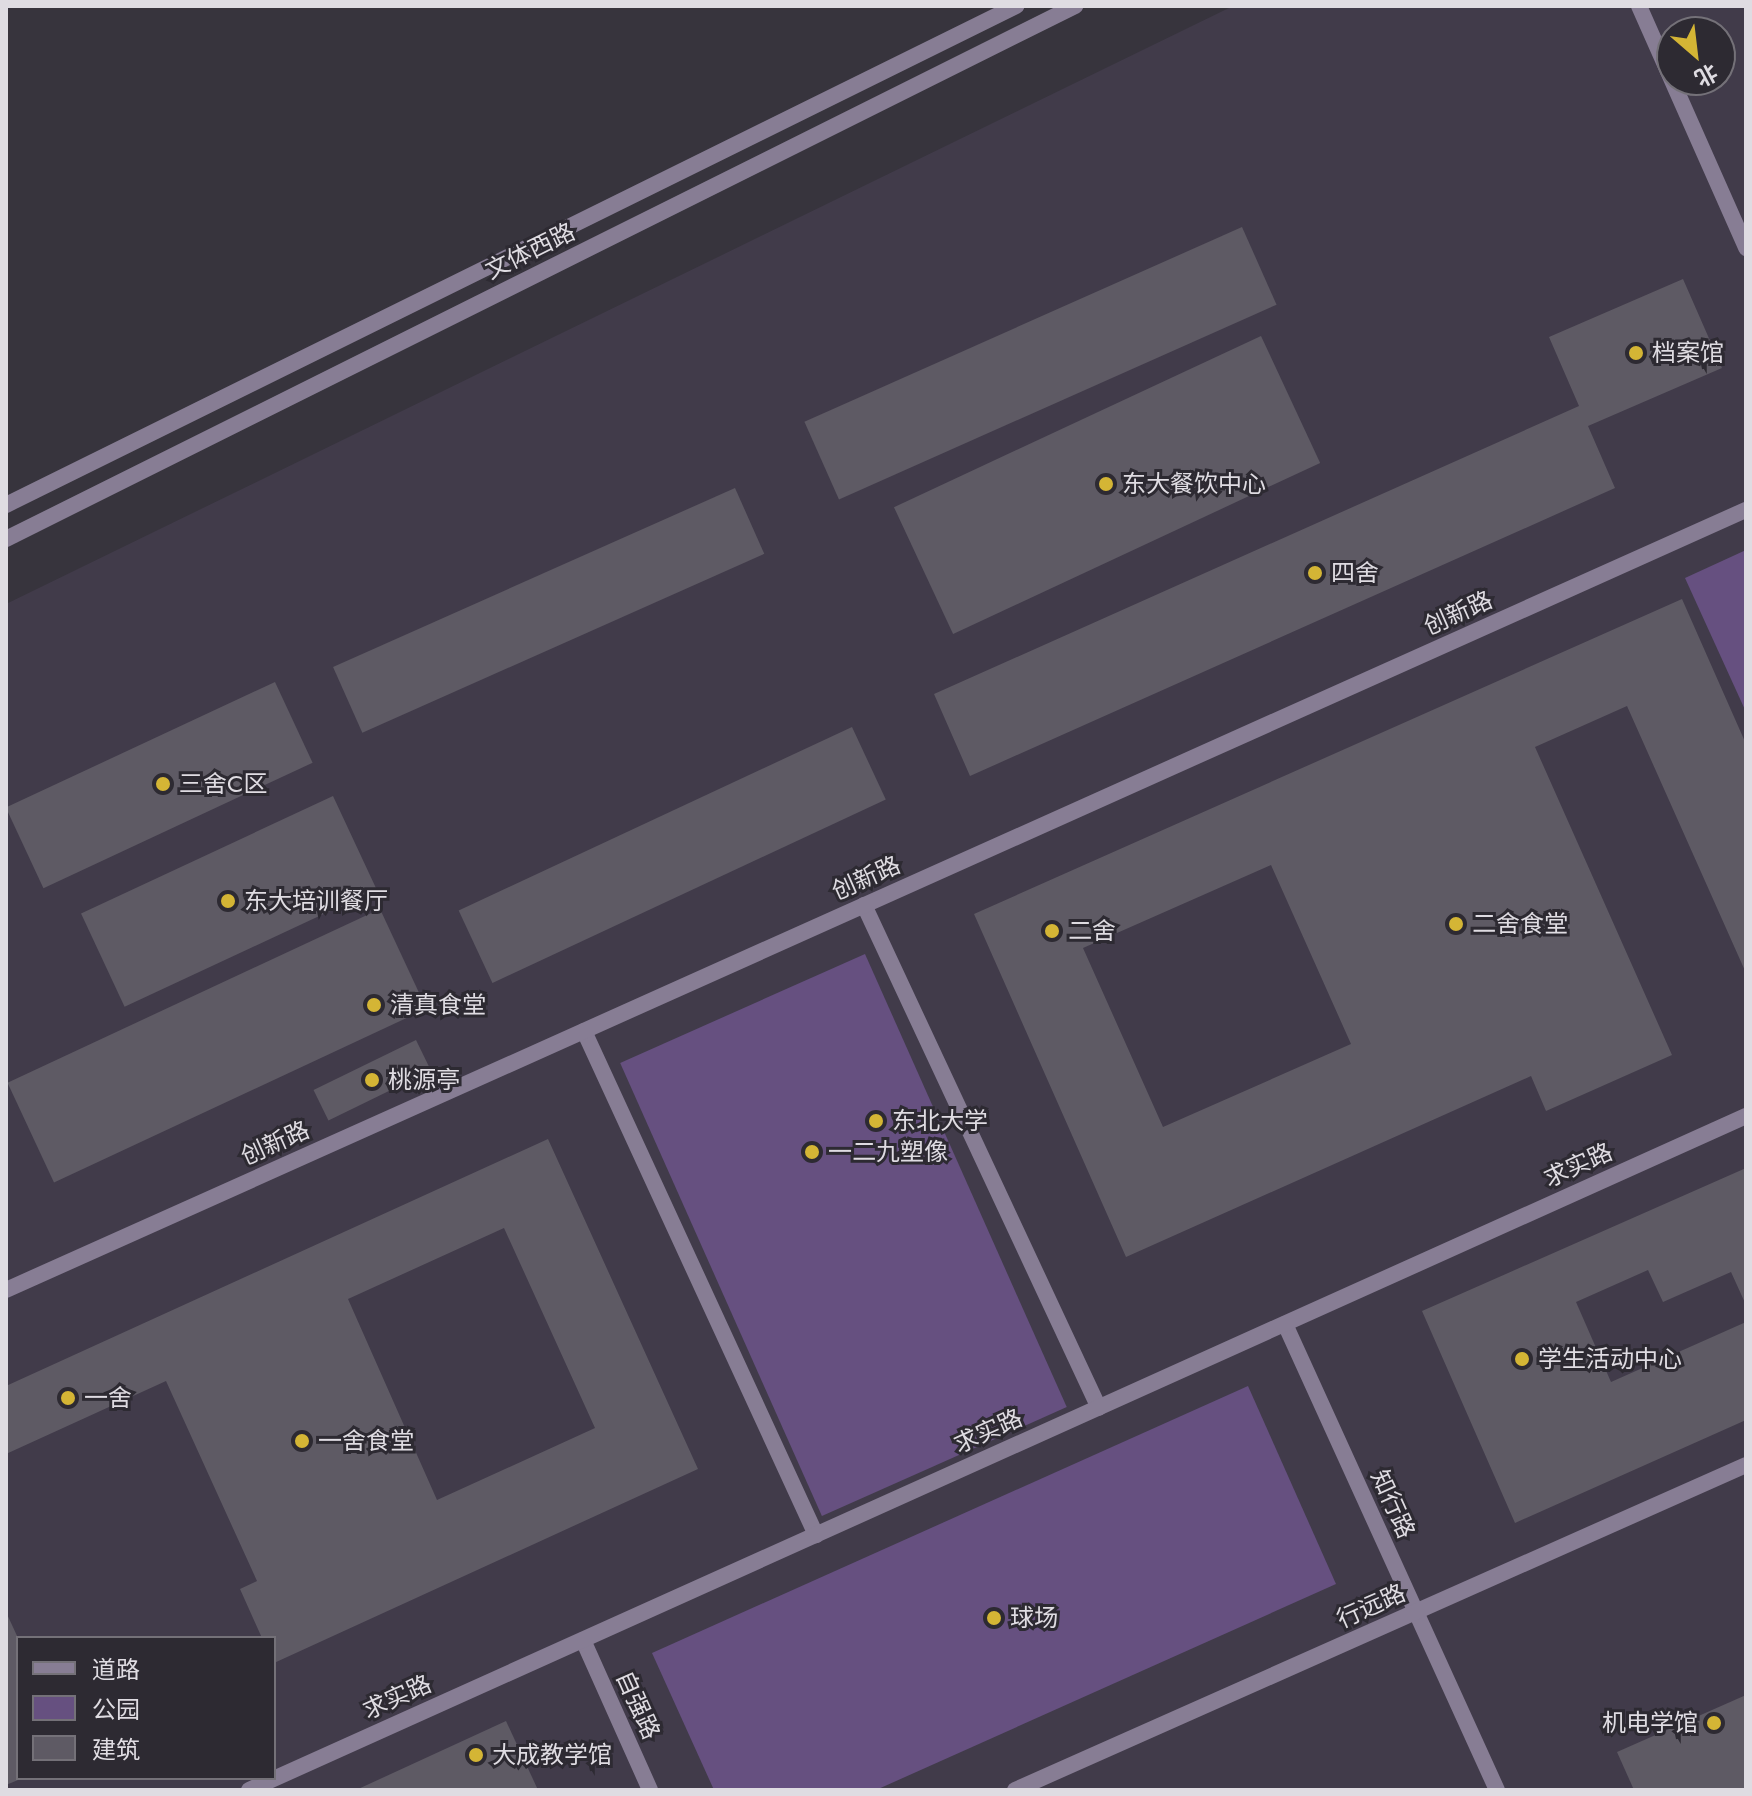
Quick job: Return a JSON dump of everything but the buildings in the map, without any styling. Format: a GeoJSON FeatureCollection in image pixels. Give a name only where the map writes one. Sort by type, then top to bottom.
{"type":"FeatureCollection","features":[{"type":"Feature","properties":{"kind":"street","name":"文体西路"},"geometry":{"type":"LineString","coordinates":[[6,505],[1016,6]]}},
{"type":"Feature","properties":{"kind":"street","name":"文体西路"},"geometry":{"type":"LineString","coordinates":[[6,539],[1075,6]]}},
{"type":"Feature","properties":{"kind":"street"},"geometry":{"type":"LineString","coordinates":[[1639,6],[1746,248]]}},
{"type":"Feature","properties":{"kind":"street","name":"创新路"},"geometry":{"type":"LineString","coordinates":[[6,1290],[1746,510]]}},
{"type":"Feature","properties":{"kind":"street"},"geometry":{"type":"LineString","coordinates":[[864,905],[1099,1408]]}},
{"type":"Feature","properties":{"kind":"street"},"geometry":{"type":"LineString","coordinates":[[584,1031],[816,1535]]}},
{"type":"Feature","properties":{"kind":"street","name":"求实路"},"geometry":{"type":"LineString","coordinates":[[276,1778],[1746,1116]]}},
{"type":"Feature","properties":{"kind":"street","name":"知行路"},"geometry":{"type":"LineString","coordinates":[[1285,1324],[1497,1790]]}},
{"type":"Feature","properties":{"kind":"street","name":"行远路"},"geometry":{"type":"LineString","coordinates":[[1015,1790],[1746,1465]]}},
{"type":"Feature","properties":{"kind":"street","name":"自强路"},"geometry":{"type":"LineString","coordinates":[[583,1640],[650,1790]]}},
{"type":"Feature","properties":{"kind":"street","name":"求实路"},"geometry":{"type":"LineString","coordinates":[[249,1790],[271,1780]]}},
{"type":"Feature","properties":{"kind":"shaded area","name":"东北大学"},"geometry":{"type":"Polygon","coordinates":[[[1233,6],[1746,6],[1746,1790],[6,1790],[6,604],[1233,6]]]}},
{"type":"Feature","properties":{"kind":"green space"},"geometry":{"type":"Polygon","coordinates":[[[1746,550],[1746,712],[1685,578],[1746,550]]]}},
{"type":"Feature","properties":{"kind":"green space"},"geometry":{"type":"Polygon","coordinates":[[[865,954],[1067,1407],[822,1516],[620,1063],[865,954]]]}},
{"type":"Feature","properties":{"kind":"green space","name":"球场"},"geometry":{"type":"Polygon","coordinates":[[[1248,1386],[1336,1584],[876,1790],[714,1790],[652,1653],[1248,1386]]]}},
{"type":"Feature","properties":{"kind":"place","name":"档案馆"},"geometry":{"type":"Point","coordinates":[1636,353]}},
{"type":"Feature","properties":{"kind":"place","name":"东大餐饮中心"},"geometry":{"type":"Point","coordinates":[1106,484]}},
{"type":"Feature","properties":{"kind":"place","name":"四舍"},"geometry":{"type":"Point","coordinates":[1315,573]}},
{"type":"Feature","properties":{"kind":"place","name":"三舍C区"},"geometry":{"type":"Point","coordinates":[163,784]}},
{"type":"Feature","properties":{"kind":"place","name":"东大培训餐厅"},"geometry":{"type":"Point","coordinates":[228,901]}},
{"type":"Feature","properties":{"kind":"place","name":"二舍食堂"},"geometry":{"type":"Point","coordinates":[1456,924]}},
{"type":"Feature","properties":{"kind":"place","name":"二舍"},"geometry":{"type":"Point","coordinates":[1052,931]}},
{"type":"Feature","properties":{"kind":"place","name":"清真食堂"},"geometry":{"type":"Point","coordinates":[374,1005]}},
{"type":"Feature","properties":{"kind":"place","name":"桃源亭"},"geometry":{"type":"Point","coordinates":[372,1080]}},
{"type":"Feature","properties":{"kind":"place","name":"东北大学"},"geometry":{"type":"Point","coordinates":[876,1121]}},
{"type":"Feature","properties":{"kind":"place","name":"一二九塑像"},"geometry":{"type":"Point","coordinates":[812,1152]}},
{"type":"Feature","properties":{"kind":"place","name":"学生活动中心"},"geometry":{"type":"Point","coordinates":[1522,1359]}},
{"type":"Feature","properties":{"kind":"place","name":"一舍"},"geometry":{"type":"Point","coordinates":[68,1398]}},
{"type":"Feature","properties":{"kind":"place","name":"一舍食堂"},"geometry":{"type":"Point","coordinates":[302,1441]}},
{"type":"Feature","properties":{"kind":"place","name":"球场"},"geometry":{"type":"Point","coordinates":[994,1618]}},
{"type":"Feature","properties":{"kind":"place","name":"机电学馆"},"geometry":{"type":"Point","coordinates":[1714,1723]}},
{"type":"Feature","properties":{"kind":"place","name":"大成教学馆"},"geometry":{"type":"Point","coordinates":[476,1755]}}]}
